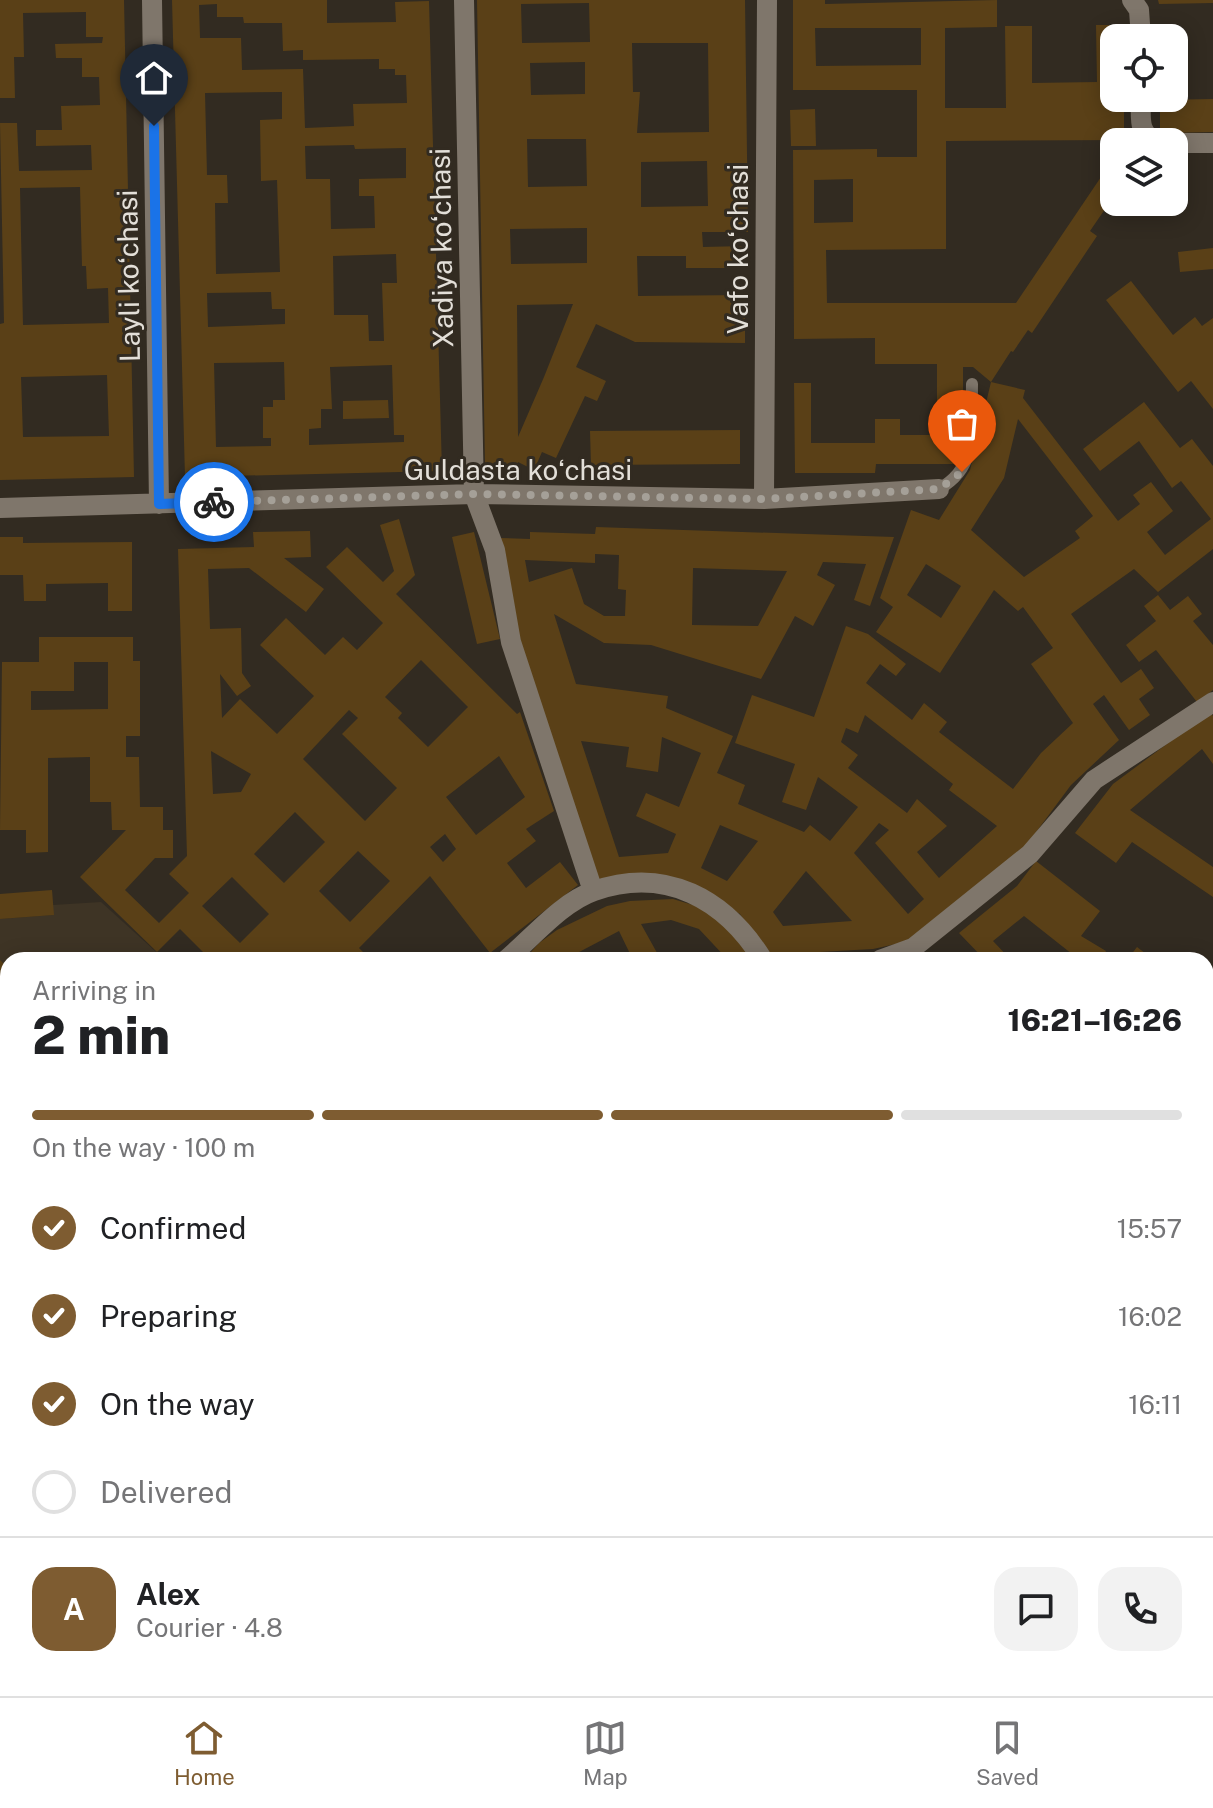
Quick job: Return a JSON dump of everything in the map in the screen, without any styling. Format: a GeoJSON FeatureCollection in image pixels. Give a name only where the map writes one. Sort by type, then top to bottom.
{"type":"FeatureCollection","features":[{"type":"Feature","properties":{"kind":"street","name":"Layli koʻchasi"},"geometry":{"type":"LineString","coordinates":[[152,0],[159,504]]}},
{"type":"Feature","properties":{"kind":"street","name":"Xadiya koʻchasi"},"geometry":{"type":"LineString","coordinates":[[464,0],[474,494],[495,550],[511,642],[593,891]]}},
{"type":"Feature","properties":{"kind":"street","name":"Vafo koʻchasi"},"geometry":{"type":"LineString","coordinates":[[764,499],[767,0]]}},
{"type":"Feature","properties":{"kind":"street"},"geometry":{"type":"LineString","coordinates":[[1132,0],[1139,10],[1140,24]]}},
{"type":"Feature","properties":{"kind":"street"},"geometry":{"type":"LineString","coordinates":[[1188,143],[1213,143]]}},
{"type":"Feature","properties":{"kind":"street","name":"Guldasta koʻchasi"},"geometry":{"type":"LineString","coordinates":[[0,508],[474,494],[764,499],[939,489]]}},
{"type":"Feature","properties":{"kind":"street"},"geometry":{"type":"LineString","coordinates":[[902,952],[913,948],[1030,854],[1094,780],[1213,702]]}},
{"type":"Feature","properties":{"kind":"street"},"geometry":{"type":"LineString","coordinates":[[516,952],[593,891],[649,882],[684,889],[729,916],[747,934],[758,952]]}},
{"type":"Feature","properties":{"kind":"lane"},"geometry":{"type":"LineString","coordinates":[[939,489],[955,480],[968,462],[972,384]]}},
{"type":"Feature","properties":{"kind":"shaded area"},"geometry":{"type":"Polygon","coordinates":[[[101,902],[156,952],[0,952],[0,919],[53,915],[53,905],[101,902]]]}},
{"type":"Feature","properties":{"kind":"building"},"geometry":{"type":"Polygon","coordinates":[[[0,0],[124,0],[134,477],[0,480],[0,324],[4,323],[0,123],[17,123],[19,171],[92,170],[91,145],[36,146],[36,130],[62,130],[61,106],[100,105],[99,77],[82,77],[82,58],[56,58],[55,44],[102,43],[103,37],[86,37],[86,12],[23,13],[24,57],[14,57],[15,98],[0,98],[0,0]],[[80,187],[20,188],[23,325],[109,323],[108,288],[87,289],[86,266],[82,266],[80,187]],[[107,375],[21,377],[23,437],[109,436],[107,375]]]}},
{"type":"Feature","properties":{"kind":"building"},"geometry":{"type":"Polygon","coordinates":[[[172,0],[327,0],[327,23],[396,22],[395,2],[429,1],[442,471],[185,477],[172,0]],[[217,4],[199,5],[200,38],[241,38],[242,70],[303,69],[305,128],[354,126],[353,104],[407,103],[406,75],[395,75],[395,69],[379,69],[379,59],[303,60],[303,50],[283,51],[282,23],[244,23],[243,17],[217,17],[217,4]],[[282,92],[205,93],[207,175],[227,175],[228,203],[215,203],[216,274],[280,272],[277,180],[261,181],[260,120],[282,119],[282,92]],[[305,146],[306,179],[330,179],[331,229],[375,228],[374,196],[359,196],[359,179],[406,178],[406,148],[305,146]],[[396,254],[333,256],[334,315],[368,315],[369,341],[384,341],[382,283],[397,283],[396,254]],[[271,292],[207,293],[208,327],[285,324],[285,309],[272,309],[271,292]],[[284,362],[214,363],[216,447],[271,446],[271,438],[263,438],[263,407],[273,407],[273,400],[285,400],[284,362]],[[392,365],[330,367],[332,409],[321,409],[321,428],[309,429],[309,445],[404,442],[404,435],[394,435],[392,365]]]}},
{"type":"Feature","properties":{"kind":"building"},"geometry":{"type":"Polygon","coordinates":[[[477,0],[745,0],[748,232],[702,232],[703,247],[745,246],[745,268],[686,268],[686,256],[637,256],[638,296],[745,295],[745,343],[635,342],[596,324],[576,367],[606,381],[597,401],[585,396],[556,458],[542,452],[534,470],[518,462],[518,465],[485,465],[477,0]],[[589,3],[521,4],[522,43],[590,42],[589,3]],[[632,43],[633,92],[640,92],[637,133],[709,132],[708,43],[632,43]],[[585,62],[530,63],[531,95],[585,94],[585,62]],[[527,139],[528,187],[587,186],[586,139],[527,139]],[[707,161],[641,162],[641,207],[708,206],[707,161]],[[587,228],[510,229],[511,264],[587,263],[587,228]],[[573,304],[517,305],[518,437],[544,377],[573,304]]]}},
{"type":"Feature","properties":{"kind":"building"},"geometry":{"type":"Polygon","coordinates":[[[793,0],[825,0],[825,4],[997,0],[997,27],[945,28],[945,108],[1006,108],[1005,26],[1032,26],[1032,83],[1097,82],[1096,25],[1100,25],[1100,112],[1124,112],[1124,128],[1100,128],[1100,140],[946,141],[946,249],[826,250],[827,303],[1016,303],[1100,178],[1100,216],[1090,231],[1097,236],[1032,333],[1028,330],[991,382],[973,367],[963,367],[963,464],[876,464],[875,473],[795,473],[794,383],[811,383],[811,443],[875,443],[875,419],[900,419],[900,435],[937,435],[937,364],[875,364],[875,338],[794,339],[793,150],[877,149],[877,157],[917,157],[917,90],[793,90],[793,0]],[[815,28],[816,66],[921,65],[921,28],[815,28]],[[853,179],[814,180],[814,223],[853,222],[853,179]]]}},
{"type":"Feature","properties":{"kind":"building"},"geometry":{"type":"Polygon","coordinates":[[[1158,0],[1213,0],[1213,3],[1159,4],[1158,0]]]}},
{"type":"Feature","properties":{"kind":"building"},"geometry":{"type":"Polygon","coordinates":[[[1188,99],[1213,99],[1213,132],[1160,128],[1160,112],[1188,112],[1188,99]]]}},
{"type":"Feature","properties":{"kind":"building"},"geometry":{"type":"Polygon","coordinates":[[[815,109],[816,146],[791,146],[790,110],[815,109]]]}},
{"type":"Feature","properties":{"kind":"building"},"geometry":{"type":"Polygon","coordinates":[[[1213,248],[1213,269],[1180,272],[1178,252],[1213,248]]]}},
{"type":"Feature","properties":{"kind":"building"},"geometry":{"type":"Polygon","coordinates":[[[1131,281],[1173,335],[1195,317],[1202,326],[1213,318],[1213,409],[1191,381],[1178,392],[1106,300],[1131,281]]]}},
{"type":"Feature","properties":{"kind":"building"},"geometry":{"type":"Polygon","coordinates":[[[991,382],[1025,390],[1023,398],[1118,521],[1140,504],[1133,495],[1151,482],[1173,511],[1147,532],[1165,555],[1211,519],[1181,481],[1172,488],[1139,441],[1100,471],[1083,449],[1144,402],[1180,448],[1192,439],[1213,466],[1213,549],[1158,592],[1134,569],[1071,614],[1121,683],[1141,669],[1154,688],[1139,699],[1150,715],[1129,730],[1104,695],[1093,704],[1119,740],[1071,785],[1025,847],[905,942],[873,949],[765,952],[740,914],[691,889],[596,886],[501,591],[500,538],[530,539],[530,532],[595,534],[596,527],[894,537],[870,606],[854,600],[866,564],[823,562],[817,575],[835,585],[813,626],[795,616],[761,679],[651,645],[604,643],[554,614],[576,684],[668,696],[666,708],[733,736],[717,773],[745,785],[738,804],[804,832],[810,825],[830,841],[858,807],[818,777],[806,810],[782,802],[795,764],[735,743],[752,695],[814,717],[846,626],[868,634],[906,664],[896,676],[880,664],[866,683],[912,720],[924,703],[947,722],[939,732],[1013,789],[1041,753],[1073,723],[1031,664],[1053,648],[1023,607],[1018,611],[994,590],[940,673],[876,632],[893,607],[880,598],[911,510],[939,520],[970,470],[991,382]],[[1018,419],[1004,478],[971,530],[1024,577],[1080,538],[1075,531],[1093,516],[1018,419]],[[595,554],[595,563],[525,560],[529,582],[572,568],[584,604],[604,616],[625,616],[626,590],[618,589],[619,555],[595,554]],[[926,564],[907,595],[941,618],[961,586],[926,564]],[[693,568],[692,625],[758,626],[787,571],[693,568]],[[865,715],[858,733],[846,728],[841,742],[858,755],[848,768],[907,813],[917,799],[947,826],[917,852],[939,878],[997,826],[949,790],[953,784],[865,715]],[[662,737],[658,772],[626,767],[629,747],[581,741],[619,857],[668,853],[676,834],[636,816],[646,793],[679,807],[701,753],[662,737]],[[879,823],[854,853],[908,914],[924,899],[875,843],[889,830],[879,823]],[[720,825],[701,868],[727,881],[758,841],[720,825]],[[806,871],[773,912],[783,926],[852,921],[806,871]]]}},
{"type":"Feature","properties":{"kind":"building"},"geometry":{"type":"Polygon","coordinates":[[[388,400],[389,418],[343,419],[343,401],[388,400]]]}},
{"type":"Feature","properties":{"kind":"building"},"geometry":{"type":"Polygon","coordinates":[[[740,430],[740,464],[591,465],[590,431],[740,430]]]}},
{"type":"Feature","properties":{"kind":"building"},"geometry":{"type":"Polygon","coordinates":[[[399,519],[415,575],[396,594],[517,714],[520,712],[554,811],[526,829],[536,841],[507,863],[526,888],[560,862],[578,885],[491,952],[430,876],[359,948],[363,952],[203,952],[180,929],[157,952],[80,877],[126,830],[112,830],[111,802],[90,802],[90,757],[48,758],[48,852],[26,853],[26,830],[0,830],[2,662],[39,662],[39,637],[133,637],[133,661],[140,661],[140,736],[126,736],[126,757],[139,757],[140,807],[163,807],[163,830],[173,830],[173,858],[155,858],[125,890],[159,923],[189,893],[169,874],[187,856],[178,549],[254,547],[253,532],[310,531],[311,557],[284,558],[324,589],[306,612],[249,568],[208,569],[210,629],[241,628],[242,673],[251,686],[237,696],[220,674],[222,718],[240,699],[277,734],[314,696],[260,645],[286,618],[325,655],[343,637],[357,650],[383,623],[326,567],[347,547],[383,582],[394,571],[380,525],[399,519]],[[421,660],[385,697],[402,713],[398,718],[428,747],[468,707],[421,660]],[[74,662],[74,691],[31,691],[31,710],[108,709],[108,662],[74,662]],[[349,710],[303,759],[365,821],[397,788],[342,734],[358,718],[349,710]],[[211,751],[213,794],[241,792],[251,774],[211,751]],[[499,756],[446,797],[476,835],[525,797],[499,756]],[[295,812],[254,854],[284,883],[325,842],[295,812]],[[445,834],[430,847],[443,862],[456,849],[445,834]],[[358,851],[319,891],[350,922],[390,881],[358,851]],[[232,877],[202,906],[240,943],[269,914],[232,877]]]}},
{"type":"Feature","properties":{"kind":"building"},"geometry":{"type":"Polygon","coordinates":[[[474,532],[500,639],[477,644],[452,537],[474,532]]]}},
{"type":"Feature","properties":{"kind":"building"},"geometry":{"type":"Polygon","coordinates":[[[0,537],[23,537],[23,543],[132,542],[132,611],[108,611],[108,583],[46,584],[46,601],[24,601],[23,575],[0,575],[0,537]]]}},
{"type":"Feature","properties":{"kind":"building"},"geometry":{"type":"Polygon","coordinates":[[[1158,595],[1170,610],[1188,596],[1202,614],[1193,621],[1213,645],[1213,690],[1197,702],[1156,650],[1139,662],[1126,645],[1156,621],[1144,606],[1158,595]]]}},
{"type":"Feature","properties":{"kind":"building"},"geometry":{"type":"Polygon","coordinates":[[[1210,712],[1213,716],[1213,764],[1202,749],[1130,810],[1213,867],[1213,897],[1132,842],[1116,863],[1075,833],[1113,784],[1210,712]]]}},
{"type":"Feature","properties":{"kind":"building"},"geometry":{"type":"Polygon","coordinates":[[[1036,861],[1100,911],[1081,936],[1105,952],[1069,952],[1024,916],[993,941],[1003,952],[977,952],[959,933],[1017,886],[1036,861]]]}},
{"type":"Feature","properties":{"kind":"building"},"geometry":{"type":"Polygon","coordinates":[[[52,890],[54,915],[0,919],[0,894],[52,890]]]}},
{"type":"Feature","properties":{"kind":"building"},"geometry":{"type":"Polygon","coordinates":[[[673,899],[713,911],[747,952],[721,952],[699,929],[671,920],[641,924],[657,952],[629,952],[619,931],[579,952],[531,952],[557,930],[607,906],[630,901],[673,899]]]}},
{"type":"Feature","properties":{"kind":"way so far"},"geometry":{"type":"LineString","coordinates":[[214,502],[474,494],[764,499],[939,489],[962,472]]}},
{"type":"Feature","properties":{"kind":"route"},"geometry":{"type":"LineString","coordinates":[[154,126],[159,504],[214,502]]}}]}
